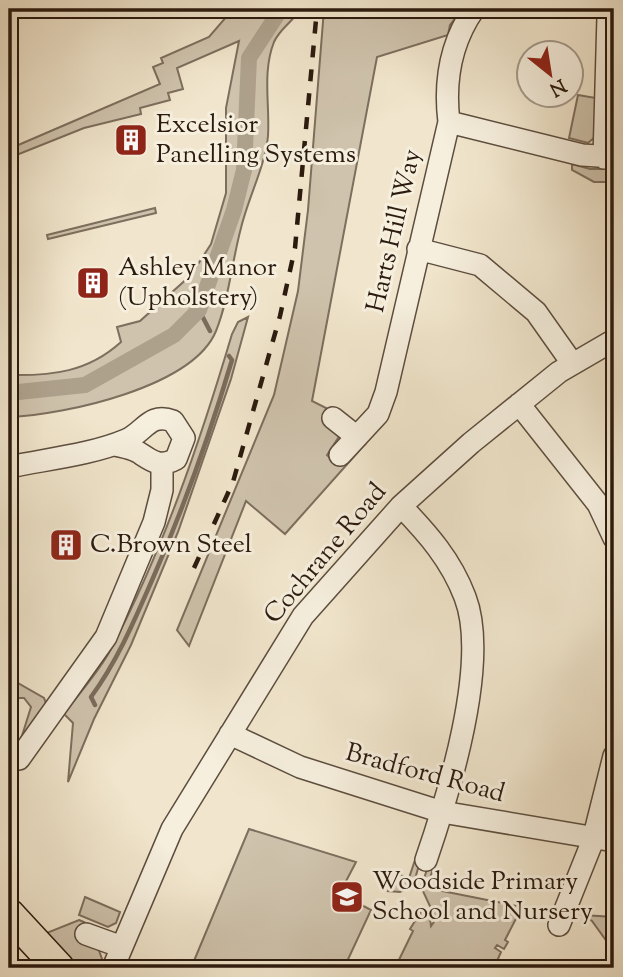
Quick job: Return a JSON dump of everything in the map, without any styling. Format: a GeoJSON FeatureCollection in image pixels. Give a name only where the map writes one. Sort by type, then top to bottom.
{"type":"FeatureCollection","features":[{"type":"Feature","properties":{"kind":"highway"},"geometry":{"type":"LineString","coordinates":[[9,914],[59,968]]}},
{"type":"Feature","properties":{"kind":"street","name":"Harts Hill Way"},"geometry":{"type":"LineString","coordinates":[[340,455],[378,414],[386,392],[449,122],[447,80],[459,30],[474,9]]}},
{"type":"Feature","properties":{"kind":"street"},"geometry":{"type":"LineString","coordinates":[[449,122],[582,155],[609,157],[608,16],[612,9]]}},
{"type":"Feature","properties":{"kind":"street"},"geometry":{"type":"LineString","coordinates":[[418,249],[480,265],[536,312],[572,363]]}},
{"type":"Feature","properties":{"kind":"street","name":"Cochrane Road"},"geometry":{"type":"LineString","coordinates":[[113,968],[172,829],[303,616],[401,506],[519,404],[572,363],[614,341]]}},
{"type":"Feature","properties":{"kind":"street"},"geometry":{"type":"LineString","coordinates":[[519,404],[598,504],[614,538]]}},
{"type":"Feature","properties":{"kind":"street"},"geometry":{"type":"LineString","coordinates":[[9,467],[115,444],[134,437],[149,421],[163,418],[173,421],[181,431],[183,446],[176,459],[162,464],[147,460],[135,450],[115,444]]}},
{"type":"Feature","properties":{"kind":"street"},"geometry":{"type":"LineString","coordinates":[[333,418],[357,437]]}},
{"type":"Feature","properties":{"kind":"street"},"geometry":{"type":"LineString","coordinates":[[19,759],[106,637],[154,522],[162,490],[162,464]]}},
{"type":"Feature","properties":{"kind":"street"},"geometry":{"type":"LineString","coordinates":[[401,506],[439,547],[454,570],[467,600],[471,624],[464,729],[442,813],[426,860]]}},
{"type":"Feature","properties":{"kind":"street","name":"Bradford Road"},"geometry":{"type":"LineString","coordinates":[[230,734],[300,767],[442,813],[604,840]]}},
{"type":"Feature","properties":{"kind":"street"},"geometry":{"type":"LineString","coordinates":[[559,925],[604,840],[614,756]]}},
{"type":"Feature","properties":{"kind":"street"},"geometry":{"type":"LineString","coordinates":[[86,934],[122,947]]}},
{"type":"Feature","properties":{"kind":"shaded area"},"geometry":{"type":"Polygon","coordinates":[[[233,9],[300,9],[277,37],[270,53],[266,148],[244,217],[216,331],[203,351],[182,368],[155,382],[93,404],[62,411],[9,417],[9,375],[55,373],[96,360],[121,342],[117,327],[140,321],[191,275],[211,244],[226,193],[226,108],[239,41],[177,68],[183,89],[168,93],[170,100],[140,108],[141,114],[84,128],[9,158],[9,149],[160,84],[153,67],[163,63],[161,58],[209,37],[233,9]]]}},
{"type":"Feature","properties":{"kind":"shaded area"},"geometry":{"type":"Polygon","coordinates":[[[324,9],[463,9],[450,25],[448,35],[377,57],[312,401],[332,411],[340,435],[327,455],[339,466],[383,424],[285,534],[246,501],[189,646],[177,630],[274,395],[298,291],[308,210],[324,9]]]}},
{"type":"Feature","properties":{"kind":"shaded area"},"geometry":{"type":"Polygon","coordinates":[[[584,96],[596,98],[595,137],[588,143],[569,138],[575,108],[584,108],[584,96]]]}},
{"type":"Feature","properties":{"kind":"shaded area"},"geometry":{"type":"Polygon","coordinates":[[[572,164],[590,169],[614,169],[614,182],[594,182],[572,170],[572,164]]]}},
{"type":"Feature","properties":{"kind":"shaded area"},"geometry":{"type":"Polygon","coordinates":[[[155,208],[156,213],[48,239],[47,235],[155,208]]]}},
{"type":"Feature","properties":{"kind":"shaded area"},"geometry":{"type":"Polygon","coordinates":[[[248,317],[231,379],[178,532],[131,645],[94,719],[68,782],[73,723],[64,714],[106,658],[130,611],[179,495],[232,334],[238,322],[248,317]]]}},
{"type":"Feature","properties":{"kind":"shaded area"},"geometry":{"type":"Polygon","coordinates":[[[9,664],[18,683],[44,698],[47,706],[21,739],[31,707],[24,698],[12,698],[9,692],[9,664]]]}},
{"type":"Feature","properties":{"kind":"shaded area"},"geometry":{"type":"Polygon","coordinates":[[[249,829],[356,862],[344,885],[358,891],[354,901],[371,910],[344,968],[191,968],[249,829]]]}},
{"type":"Feature","properties":{"kind":"shaded area"},"geometry":{"type":"Polygon","coordinates":[[[416,857],[421,858],[413,886],[400,892],[388,891],[396,874],[409,878],[416,857]]]}},
{"type":"Feature","properties":{"kind":"shaded area"},"geometry":{"type":"Polygon","coordinates":[[[430,861],[435,862],[427,888],[522,907],[505,940],[508,942],[504,949],[497,945],[495,948],[501,952],[494,968],[395,968],[413,931],[410,929],[424,907],[429,911],[431,926],[436,919],[421,887],[430,861]]]}},
{"type":"Feature","properties":{"kind":"shaded area"},"geometry":{"type":"Polygon","coordinates":[[[85,897],[120,912],[116,923],[108,927],[79,915],[85,897]]]}},
{"type":"Feature","properties":{"kind":"shaded area"},"geometry":{"type":"Polygon","coordinates":[[[582,915],[614,917],[612,968],[607,968],[610,946],[592,921],[582,915]]]}},
{"type":"Feature","properties":{"kind":"shaded area"},"geometry":{"type":"Polygon","coordinates":[[[79,920],[84,922],[77,938],[98,948],[102,959],[99,968],[80,968],[44,934],[79,920]]]}},
{"type":"Feature","properties":{"kind":"waterway"},"geometry":{"type":"LineString","coordinates":[[9,393],[85,385],[174,335],[199,310],[234,210],[244,170],[249,58],[281,9]]}},
{"type":"Feature","properties":{"kind":"waterway"},"geometry":{"type":"LineString","coordinates":[[199,310],[210,331]]}},
{"type":"Feature","properties":{"kind":"waterway"},"geometry":{"type":"LineString","coordinates":[[95,705],[91,697],[110,669],[133,624],[186,497],[224,388],[232,360],[229,356]]}},
{"type":"Feature","properties":{"kind":"railway"},"geometry":{"type":"LineString","coordinates":[[194,568],[233,482],[280,316],[295,248],[317,9]]}},
{"type":"Feature","properties":{"kind":"place","name":"Excelsior Panelling Systems"},"geometry":{"type":"Point","coordinates":[131,140]}},
{"type":"Feature","properties":{"kind":"place","name":"Ashley Manor (Upholstery)"},"geometry":{"type":"Point","coordinates":[93,283]}},
{"type":"Feature","properties":{"kind":"place","name":"C.Brown Steel"},"geometry":{"type":"Point","coordinates":[66,545]}},
{"type":"Feature","properties":{"kind":"place","name":"Woodside Primary School and Nursery"},"geometry":{"type":"Point","coordinates":[347,897]}}]}
